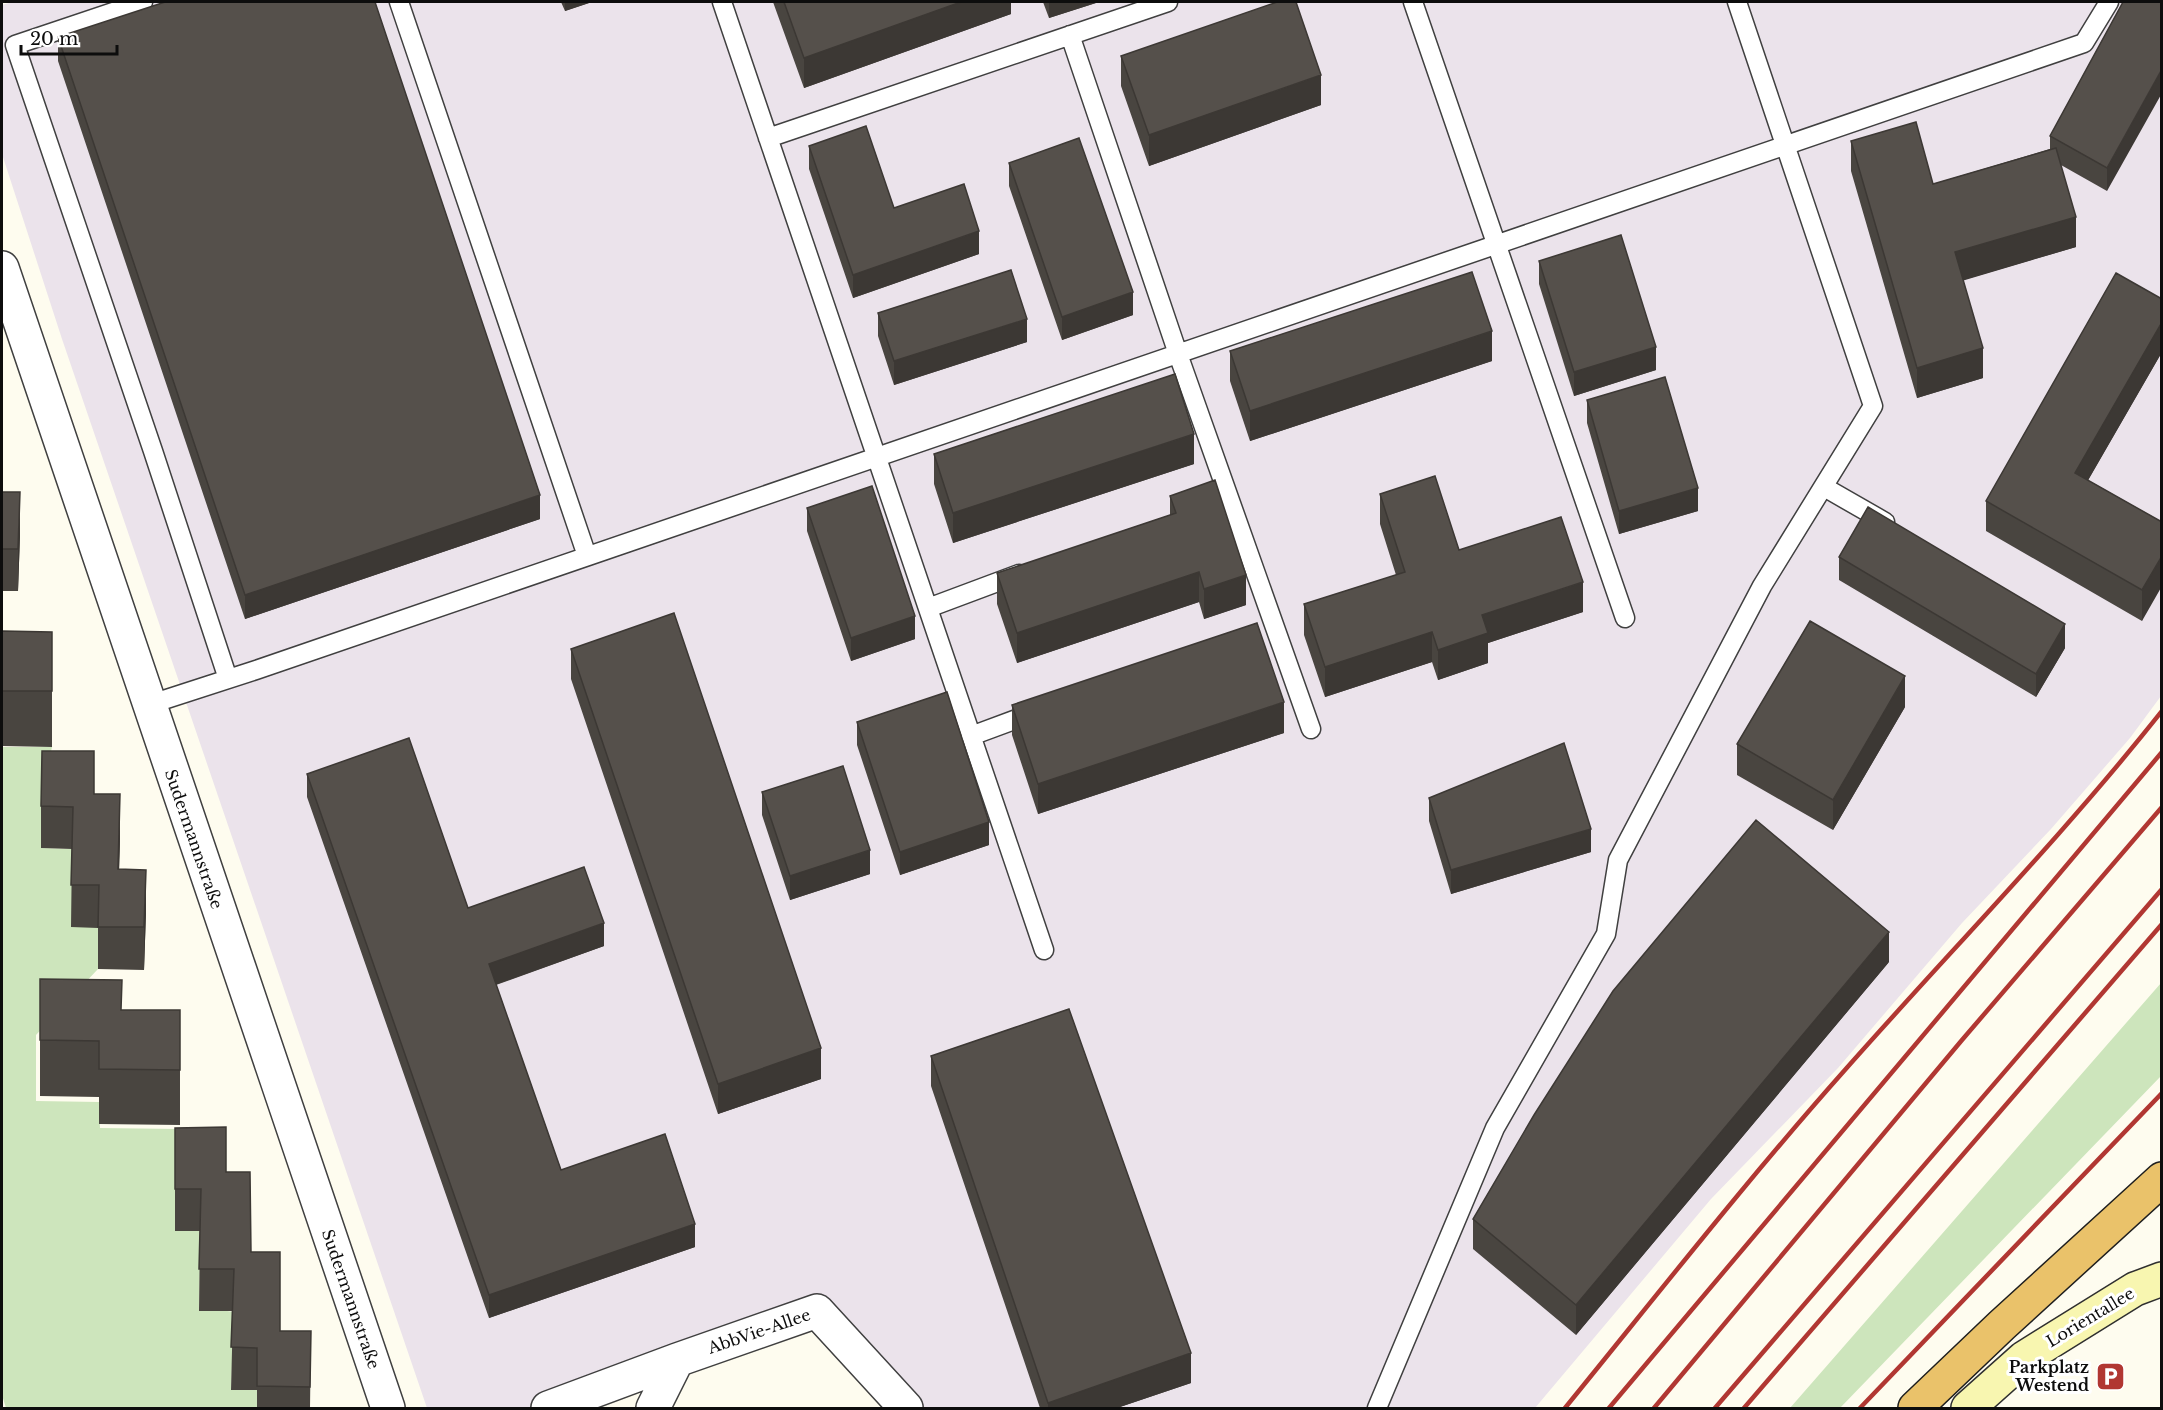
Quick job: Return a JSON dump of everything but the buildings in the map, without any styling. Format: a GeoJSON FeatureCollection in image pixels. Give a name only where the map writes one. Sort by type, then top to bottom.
{"type":"FeatureCollection","features":[{"type":"Feature","properties":{"kind":"highway"},"geometry":{"type":"LineString","coordinates":[[1915,1408],[2162,1179]]}},
{"type":"Feature","properties":{"kind":"main road","name":"Lorientallee"},"geometry":{"type":"LineString","coordinates":[[1968,1408],[2024,1358],[2135,1289],[2162,1279]]}},
{"type":"Feature","properties":{"kind":"street","name":"Sudermannstraße"},"geometry":{"type":"LineString","coordinates":[[2,268],[148,705],[388,1408]]}},
{"type":"Feature","properties":{"kind":"street","name":"AbbVie-Allee"},"geometry":{"type":"LineString","coordinates":[[677,1360],[818,1311],[906,1408]]}},
{"type":"Feature","properties":{"kind":"street"},"geometry":{"type":"LineString","coordinates":[[548,1408],[677,1360]]}},
{"type":"Feature","properties":{"kind":"street"},"geometry":{"type":"LineString","coordinates":[[653,1408],[677,1360]]}},
{"type":"Feature","properties":{"kind":"lane"},"geometry":{"type":"LineString","coordinates":[[142,2],[15,45],[228,678]]}},
{"type":"Feature","properties":{"kind":"lane"},"geometry":{"type":"LineString","coordinates":[[399,2],[587,556]]}},
{"type":"Feature","properties":{"kind":"lane"},"geometry":{"type":"LineString","coordinates":[[722,2],[1044,950]]}},
{"type":"Feature","properties":{"kind":"lane"},"geometry":{"type":"LineString","coordinates":[[768,138],[1168,2]]}},
{"type":"Feature","properties":{"kind":"lane"},"geometry":{"type":"LineString","coordinates":[[1413,2],[1625,618]]}},
{"type":"Feature","properties":{"kind":"lane"},"geometry":{"type":"LineString","coordinates":[[1377,1408],[1495,1128],[1606,934],[1617,860],[1762,586],[1873,406],[1737,2]]}},
{"type":"Feature","properties":{"kind":"lane"},"geometry":{"type":"LineString","coordinates":[[148,705],[2084,43],[2109,2]]}},
{"type":"Feature","properties":{"kind":"lane"},"geometry":{"type":"LineString","coordinates":[[1070,35],[1178,354],[1223,499],[1269,627],[1311,729]]}},
{"type":"Feature","properties":{"kind":"lane"},"geometry":{"type":"LineString","coordinates":[[1824,487],[1897,528]]}},
{"type":"Feature","properties":{"kind":"lane"},"geometry":{"type":"LineString","coordinates":[[928,608],[1039,567]]}},
{"type":"Feature","properties":{"kind":"lane"},"geometry":{"type":"LineString","coordinates":[[971,736],[1050,707]]}},
{"type":"Feature","properties":{"kind":"shaded area"},"geometry":{"type":"Polygon","coordinates":[[[12,2],[2161,2],[2161,696],[2130,738],[2051,829],[1962,923],[1838,1068],[1711,1199],[1535,1408],[917,1408],[823,1297],[553,1408],[427,1408],[62,339],[2,154],[2,5],[12,2]]]}},
{"type":"Feature","properties":{"kind":"green space"},"geometry":{"type":"Polygon","coordinates":[[[2,747],[52,747],[42,793],[41,848],[73,849],[99,928],[98,969],[36,1035],[36,1101],[99,1102],[100,1128],[178,1129],[175,1231],[201,1231],[199,1307],[234,1312],[231,1389],[257,1390],[258,1408],[6,1408],[2,1395],[2,747]]]}},
{"type":"Feature","properties":{"kind":"green space"},"geometry":{"type":"Polygon","coordinates":[[[2161,983],[2161,1076],[1840,1408],[1790,1408],[2161,983]]]}},
{"type":"Feature","properties":{"kind":"railway"},"geometry":{"type":"LineString","coordinates":[[1565,1408],[1772,1154],[1884,1026],[2085,804],[2162,711]]}},
{"type":"Feature","properties":{"kind":"railway"},"geometry":{"type":"LineString","coordinates":[[1609,1408],[2162,752]]}},
{"type":"Feature","properties":{"kind":"railway"},"geometry":{"type":"LineString","coordinates":[[1654,1408],[1962,1040],[2162,807]]}},
{"type":"Feature","properties":{"kind":"railway"},"geometry":{"type":"LineString","coordinates":[[1715,1408],[2162,889]]}},
{"type":"Feature","properties":{"kind":"railway"},"geometry":{"type":"LineString","coordinates":[[1744,1408],[2162,924]]}},
{"type":"Feature","properties":{"kind":"railway"},"geometry":{"type":"LineString","coordinates":[[1860,1408],[2162,1093]]}},
{"type":"Feature","properties":{"kind":"place","name":"Parkplatz Westend"},"geometry":{"type":"Point","coordinates":[2110,1376]}}]}
